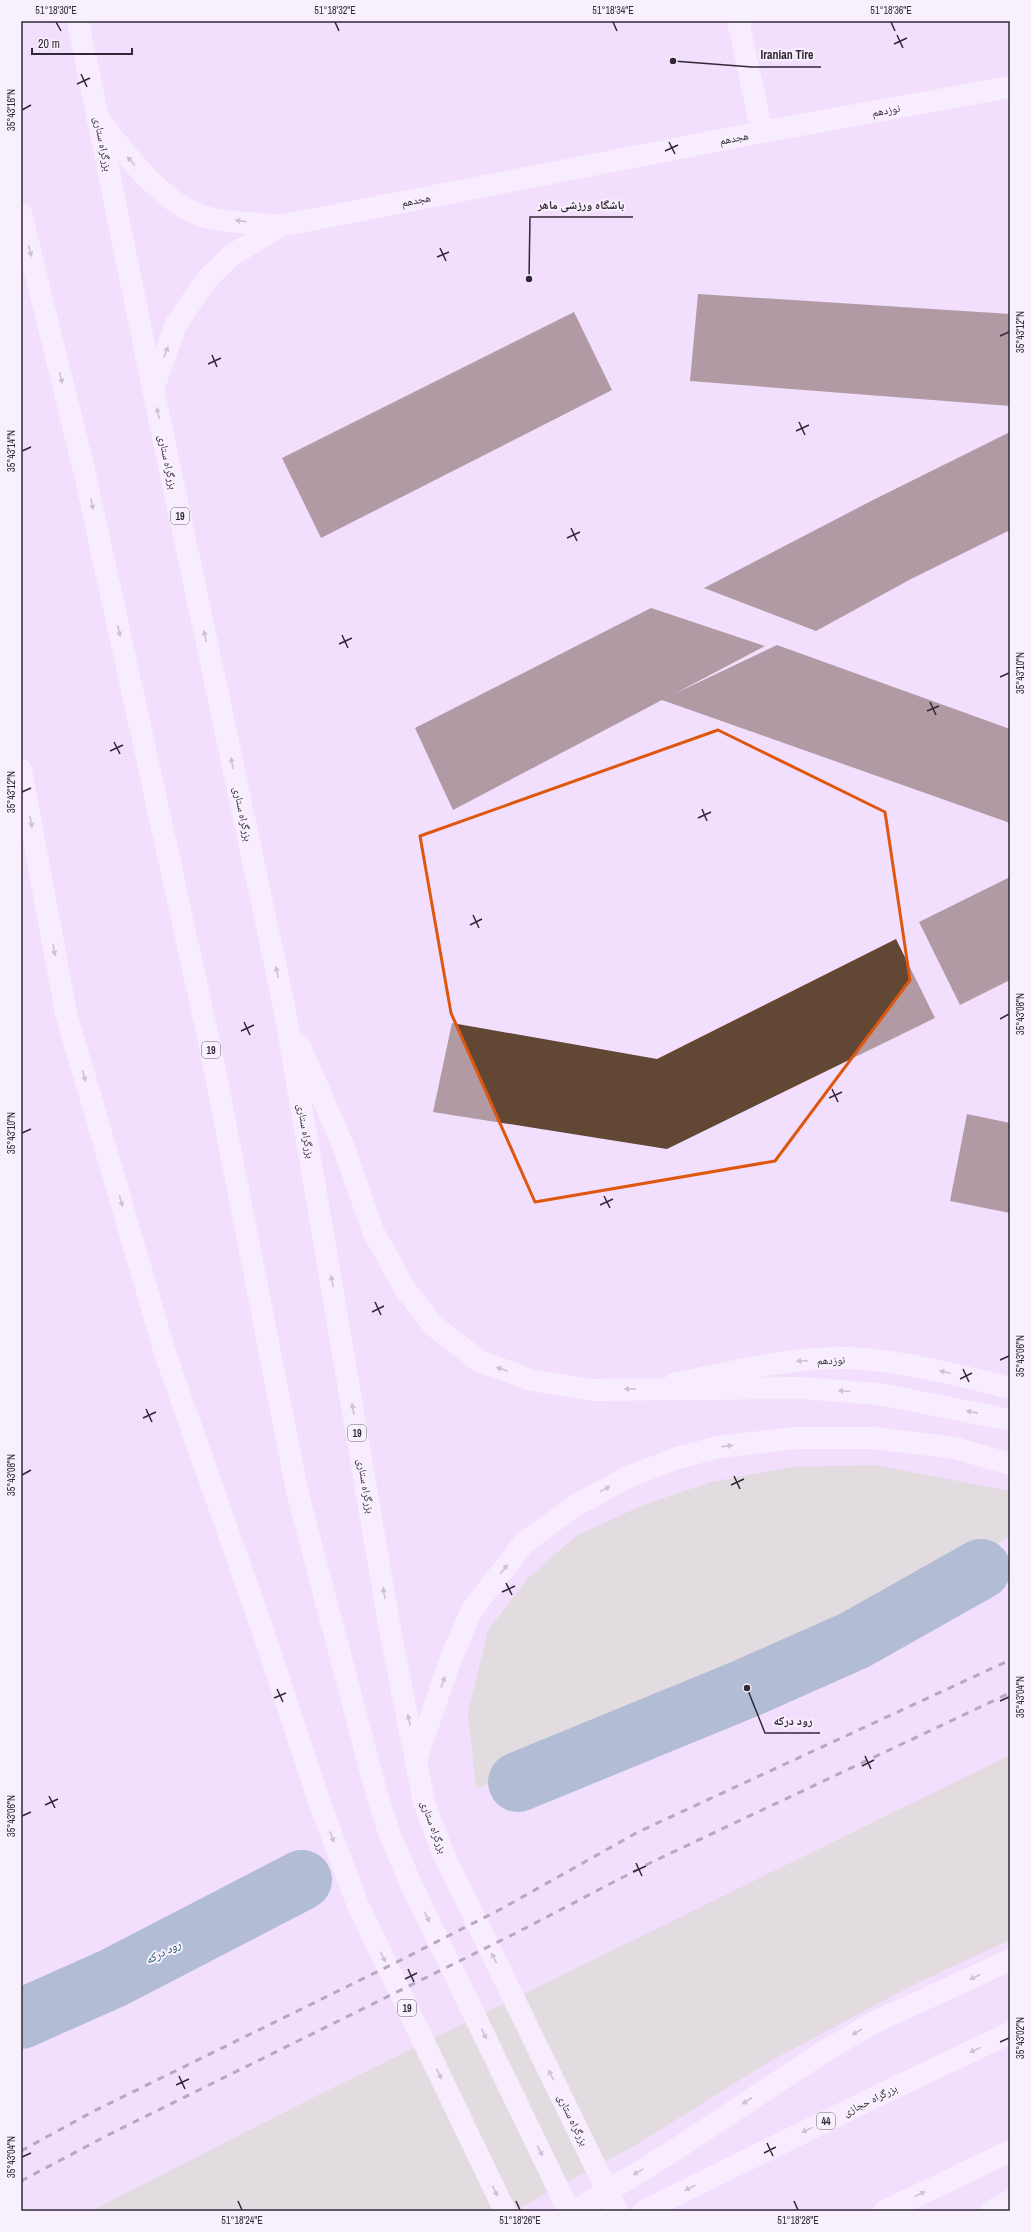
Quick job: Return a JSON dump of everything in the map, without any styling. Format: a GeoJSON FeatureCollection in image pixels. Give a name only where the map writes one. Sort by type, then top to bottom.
{"type":"FeatureCollection","features":[{"type":"Feature","properties":{"kind":"main road","name":"بزرگراه ستاری"},"geometry":{"type":"LineString","coordinates":[[78,21],[153,389],[285,1010],[390,1630],[417,1759],[424,1802],[443,1853],[617,2211]]}},
{"type":"Feature","properties":{"kind":"main road"},"geometry":{"type":"LineString","coordinates":[[738,21],[762,132]]}},
{"type":"Feature","properties":{"kind":"main road","name":"نوزدهم"},"geometry":{"type":"LineString","coordinates":[[762,132],[1010,87]]}},
{"type":"Feature","properties":{"kind":"main road"},"geometry":{"type":"LineString","coordinates":[[97,117],[132,163],[172,200],[206,217],[280,226]]}},
{"type":"Feature","properties":{"kind":"main road","name":"هجدهم"},"geometry":{"type":"LineString","coordinates":[[153,389],[176,324],[207,279],[232,255],[280,226],[762,132]]}},
{"type":"Feature","properties":{"kind":"main road","name":"19"},"geometry":{"type":"LineString","coordinates":[[21,214],[84,470],[209,1043],[297,1491],[377,1795],[389,1832],[410,1882],[569,2211]]}},
{"type":"Feature","properties":{"kind":"main road","name":"19"},"geometry":{"type":"LineString","coordinates":[[21,770],[70,1028],[166,1356],[263,1631],[318,1801],[357,1903],[505,2211]]}},
{"type":"Feature","properties":{"kind":"main road"},"geometry":{"type":"LineString","coordinates":[[285,1010],[344,1148],[373,1231],[405,1289],[433,1325],[479,1361],[531,1380],[592,1390],[801,1388],[879,1394],[1010,1420]]}},
{"type":"Feature","properties":{"kind":"main road","name":"نوزدهم"},"geometry":{"type":"LineString","coordinates":[[652,1389],[728,1372],[795,1361],[846,1358],[922,1366],[1010,1388]]}},
{"type":"Feature","properties":{"kind":"main road"},"geometry":{"type":"LineString","coordinates":[[417,1759],[451,1658],[472,1610],[523,1544],[573,1507],[626,1478],[677,1458],[719,1447],[795,1438],[873,1438],[955,1448],[1010,1464]]}},
{"type":"Feature","properties":{"kind":"main road"},"geometry":{"type":"LineString","coordinates":[[574,2211],[667,2155],[826,2050],[871,2024],[1010,1960]]}},
{"type":"Feature","properties":{"kind":"main road","name":"بزرگراه حجازی"},"geometry":{"type":"LineString","coordinates":[[644,2211],[875,2097],[1010,2033]]}},
{"type":"Feature","properties":{"kind":"main road"},"geometry":{"type":"LineString","coordinates":[[885,2211],[1010,2151]]}},
{"type":"Feature","properties":{"kind":"main road"},"geometry":{"type":"LineString","coordinates":[[991,2211],[1010,2201]]}},
{"type":"Feature","properties":{"kind":"highlighted area"},"geometry":{"type":"Polygon","coordinates":[[[718,730],[885,812],[910,980],[775,1161],[535,1202],[451,1013],[420,836],[718,730]]]}},
{"type":"Feature","properties":{"kind":"green space"},"geometry":{"type":"Polygon","coordinates":[[[875,1465],[1010,1491],[1010,1536],[911,1594],[809,1646],[768,1665],[476,1789],[468,1713],[488,1630],[528,1578],[576,1536],[643,1505],[711,1482],[791,1467],[875,1465]]]}},
{"type":"Feature","properties":{"kind":"green space"},"geometry":{"type":"Polygon","coordinates":[[[1010,1755],[1010,1940],[909,1987],[765,2064],[641,2142],[514,2211],[91,2211],[314,2097],[1010,1755]]]}},
{"type":"Feature","properties":{"kind":"building"},"geometry":{"type":"Polygon","coordinates":[[[698,294],[1010,314],[1010,406],[690,381],[698,294]]]}},
{"type":"Feature","properties":{"kind":"building"},"geometry":{"type":"Polygon","coordinates":[[[574,312],[612,390],[321,538],[282,458],[574,312]]]}},
{"type":"Feature","properties":{"kind":"building"},"geometry":{"type":"Polygon","coordinates":[[[1010,432],[1010,530],[911,579],[816,631],[704,588],[873,500],[1010,432]]]}},
{"type":"Feature","properties":{"kind":"building"},"geometry":{"type":"Polygon","coordinates":[[[651,608],[765,646],[674,694],[777,645],[1010,729],[1010,823],[662,700],[453,810],[415,728],[651,608]]]}},
{"type":"Feature","properties":{"kind":"building"},"geometry":{"type":"Polygon","coordinates":[[[1010,877],[1010,980],[960,1005],[919,922],[1010,877]]]}},
{"type":"Feature","properties":{"kind":"building"},"geometry":{"type":"Polygon","coordinates":[[[896,939],[935,1018],[667,1149],[433,1112],[452,1023],[657,1059],[896,939]]]}},
{"type":"Feature","properties":{"kind":"building"},"geometry":{"type":"Polygon","coordinates":[[[967,1114],[1010,1123],[1010,1213],[950,1201],[967,1114]]]}},
{"type":"Feature","properties":{"kind":"waterway","name":"رود درکه"},"geometry":{"type":"LineString","coordinates":[[518,1782],[747,1688],[855,1640],[981,1569]]}},
{"type":"Feature","properties":{"kind":"waterway","name":"رود درکه"},"geometry":{"type":"LineString","coordinates":[[21,2019],[113,1978],[302,1880]]}},
{"type":"Feature","properties":{"kind":"railway"},"geometry":{"type":"LineString","coordinates":[[21,2151],[94,2111],[399,1961],[501,1909],[638,1832],[1010,1660]]}},
{"type":"Feature","properties":{"kind":"railway"},"geometry":{"type":"LineString","coordinates":[[21,2181],[110,2134],[514,1934],[652,1862],[1010,1693]]}},
{"type":"Feature","properties":{"kind":"place","name":"Iranian Tire"},"geometry":{"type":"Point","coordinates":[673,61]}},
{"type":"Feature","properties":{"kind":"place","name":"باشگاه ورزشی ماهر"},"geometry":{"type":"Point","coordinates":[529,279]}},
{"type":"Feature","properties":{"kind":"place","name":"رود درکه"},"geometry":{"type":"Point","coordinates":[747,1688]}}]}
